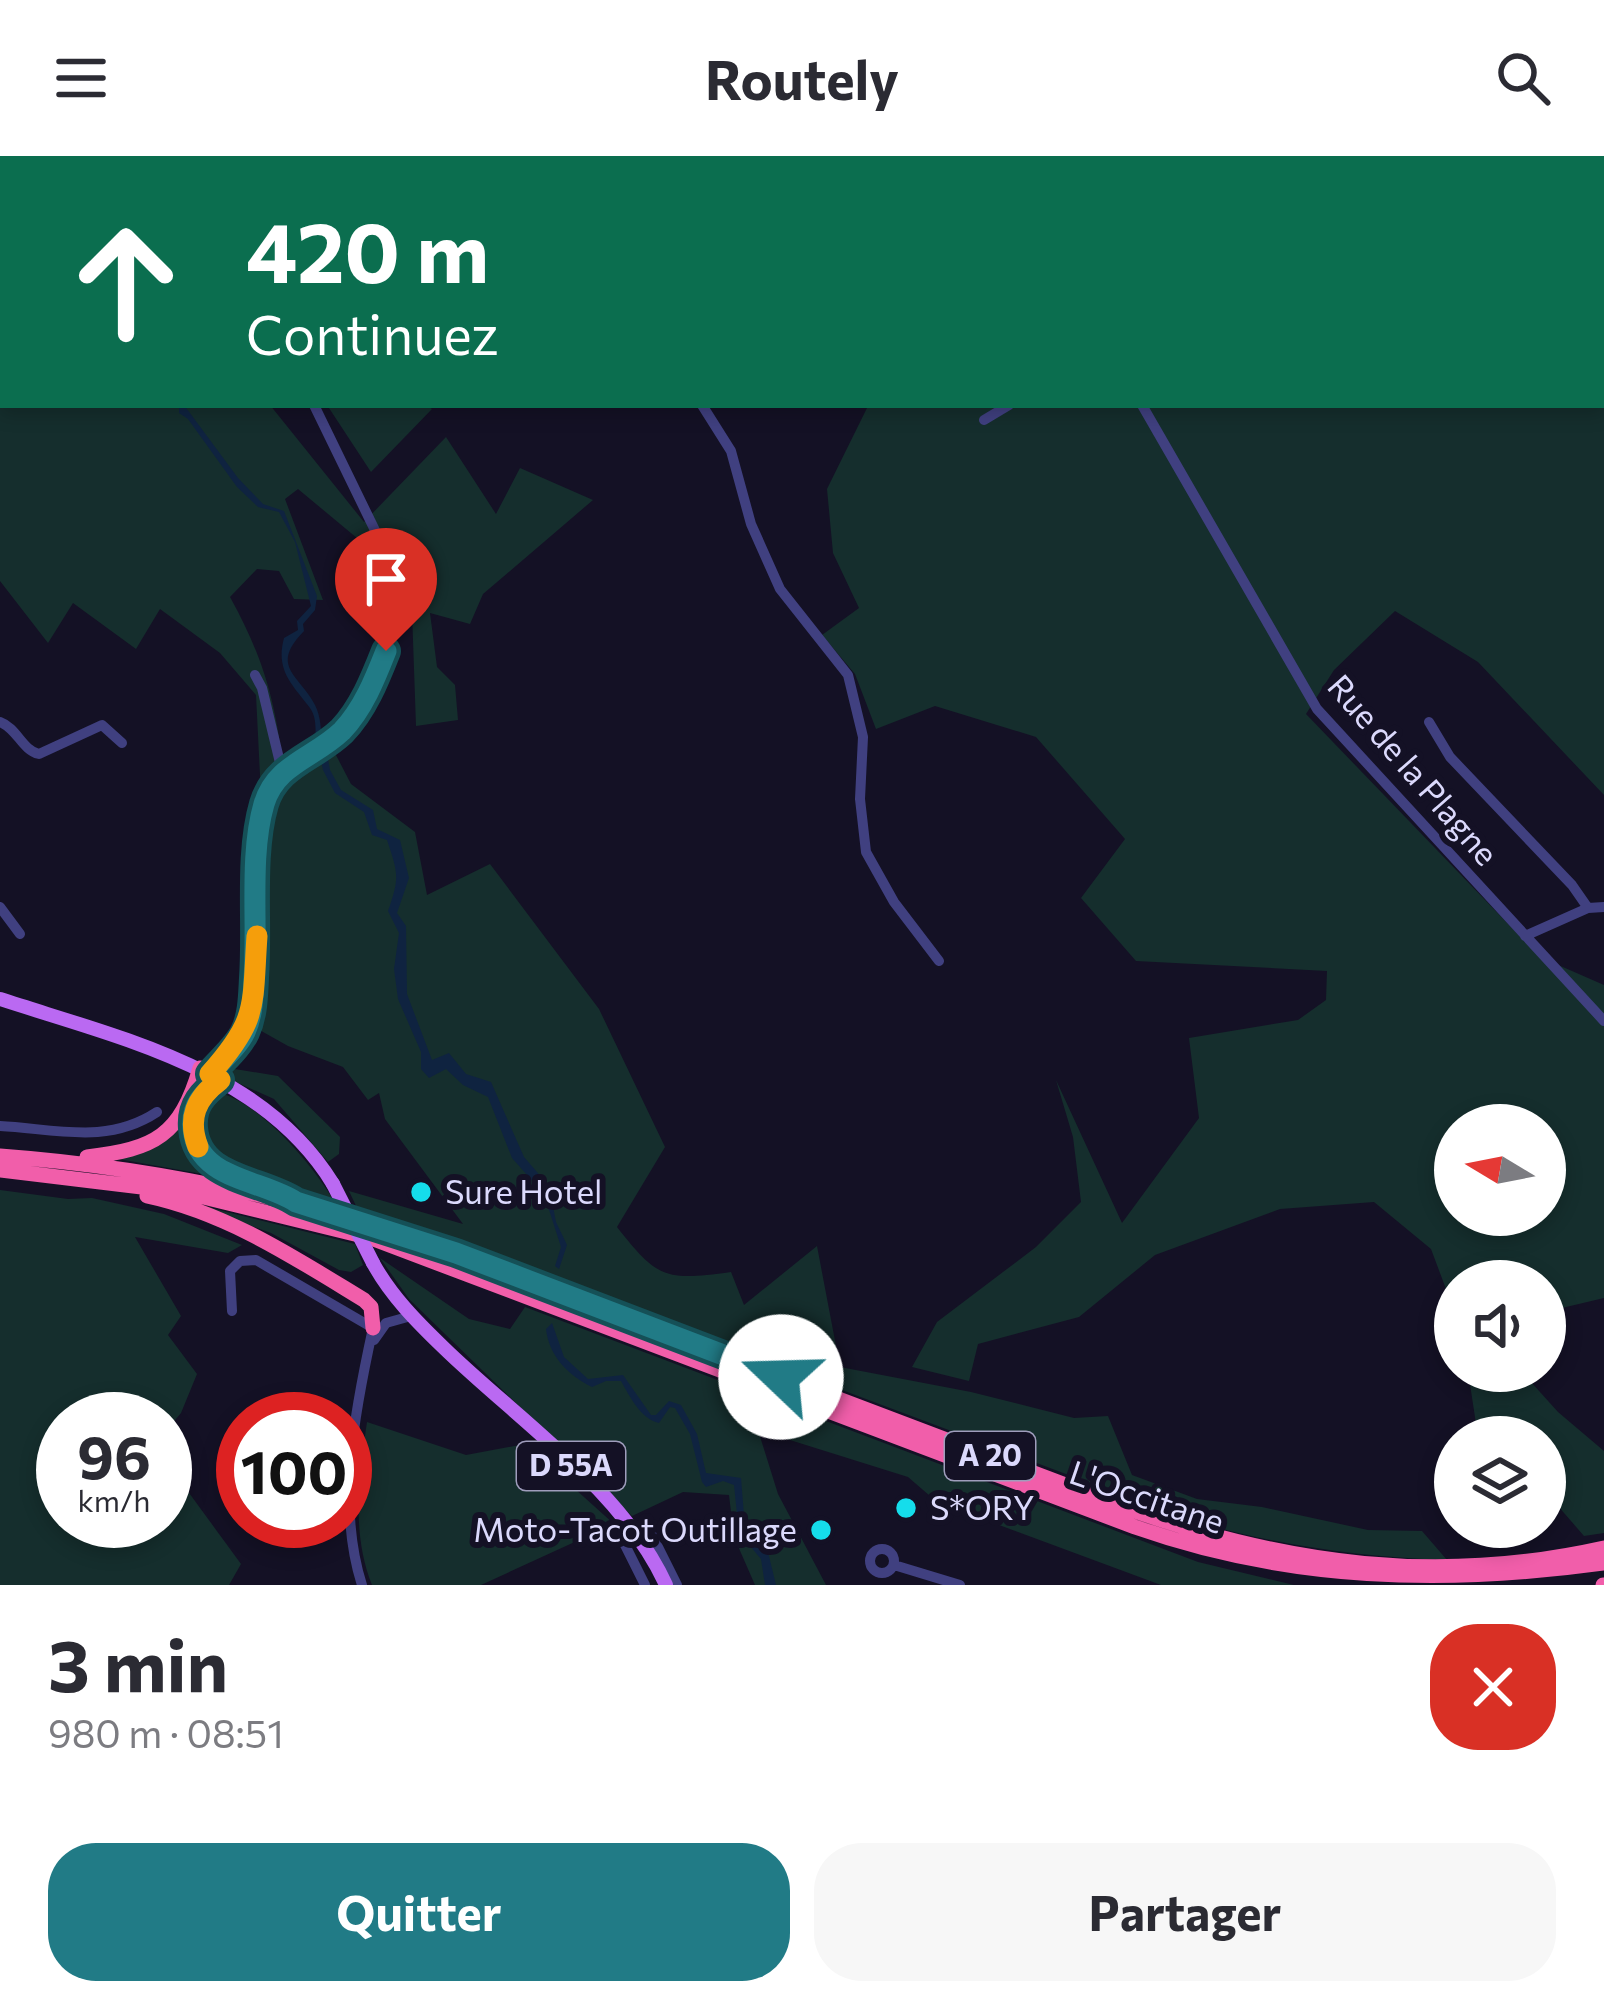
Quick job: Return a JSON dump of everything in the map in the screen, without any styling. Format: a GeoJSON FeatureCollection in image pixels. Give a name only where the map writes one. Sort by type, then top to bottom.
{"type":"FeatureCollection","features":[{"type":"Feature","properties":{"kind":"highway"},"geometry":{"type":"LineString","coordinates":[[62,1160],[125,1153],[159,1138],[210,1074]]}},
{"type":"Feature","properties":{"kind":"highway"},"geometry":{"type":"LineString","coordinates":[[210,1074],[193,1116],[201,1152],[233,1177],[296,1202]]}},
{"type":"Feature","properties":{"kind":"highway","name":"L'Occitane"},"geometry":{"type":"LineString","coordinates":[[0,1156],[157,1173],[296,1202],[473,1259],[1113,1503],[1234,1544],[1317,1561],[1419,1570],[1515,1564],[1604,1548]]}},
{"type":"Feature","properties":{"kind":"highway","name":"L'Occitane"},"geometry":{"type":"LineString","coordinates":[[0,1170],[228,1201],[371,1238],[1136,1527],[1248,1562],[1342,1580],[1447,1585],[1552,1574],[1604,1563]]}},
{"type":"Feature","properties":{"kind":"highway"},"geometry":{"type":"LineString","coordinates":[[99,1180],[111,1188],[210,1216],[311,1265],[364,1300],[374,1317],[374,1328]]}},
{"type":"Feature","properties":{"kind":"main road","name":"D 55A"},"geometry":{"type":"LineString","coordinates":[[0,999],[210,1074],[288,1129],[333,1184],[379,1273],[411,1316],[608,1500],[635,1533],[666,1585]]}},
{"type":"Feature","properties":{"kind":"street"},"geometry":{"type":"LineString","coordinates":[[210,1074],[246,1031],[252,1008],[257,840],[264,805],[282,771],[321,748],[346,726],[373,686],[405,592],[315,408]]}},
{"type":"Feature","properties":{"kind":"street"},"geometry":{"type":"LineString","coordinates":[[704,408],[731,451],[751,524],[780,589],[848,675],[863,736],[860,799],[866,852],[894,902],[938,962]]}},
{"type":"Feature","properties":{"kind":"street"},"geometry":{"type":"LineString","coordinates":[[984,420],[1004,408]]}},
{"type":"Feature","properties":{"kind":"street","name":"Rue de la Plagne"},"geometry":{"type":"LineString","coordinates":[[1144,408],[1317,710],[1604,1021]]}},
{"type":"Feature","properties":{"kind":"street"},"geometry":{"type":"LineString","coordinates":[[255,675],[282,771]]}},
{"type":"Feature","properties":{"kind":"street"},"geometry":{"type":"LineString","coordinates":[[0,722],[39,754],[102,725],[122,743]]}},
{"type":"Feature","properties":{"kind":"street"},"geometry":{"type":"LineString","coordinates":[[1429,722],[1450,757],[1572,885],[1588,908]]}},
{"type":"Feature","properties":{"kind":"street"},"geometry":{"type":"LineString","coordinates":[[0,907],[20,934]]}},
{"type":"Feature","properties":{"kind":"street"},"geometry":{"type":"LineString","coordinates":[[1525,936],[1588,908],[1604,907]]}},
{"type":"Feature","properties":{"kind":"street"},"geometry":{"type":"LineString","coordinates":[[0,1126],[111,1132],[135,1127],[157,1112]]}},
{"type":"Feature","properties":{"kind":"street"},"geometry":{"type":"LineString","coordinates":[[232,1311],[230,1271],[240,1261],[256,1260],[374,1328],[350,1484],[351,1528],[362,1585]]}},
{"type":"Feature","properties":{"kind":"street"},"geometry":{"type":"LineString","coordinates":[[368,1354],[386,1323],[411,1316]]}},
{"type":"Feature","properties":{"kind":"street"},"geometry":{"type":"LineString","coordinates":[[635,1533],[645,1585]]}},
{"type":"Feature","properties":{"kind":"street"},"geometry":{"type":"LineString","coordinates":[[635,1533],[677,1585]]}},
{"type":"Feature","properties":{"kind":"street"},"geometry":{"type":"LineString","coordinates":[[875,1551],[889,1551],[893,1565],[880,1579],[870,1564],[875,1551]]}},
{"type":"Feature","properties":{"kind":"street"},"geometry":{"type":"LineString","coordinates":[[893,1565],[960,1585]]}},
{"type":"Feature","properties":{"kind":"green space"},"geometry":{"type":"Polygon","coordinates":[[[0,408],[272,408],[364,522],[446,437],[496,514],[520,468],[593,500],[483,594],[470,624],[430,613],[437,667],[455,685],[458,720],[416,726],[411,583],[298,489],[285,499],[323,600],[294,599],[279,571],[257,569],[230,597],[265,675],[282,758],[296,768],[310,759],[323,730],[351,784],[415,832],[427,895],[490,864],[599,1009],[665,1147],[617,1227],[643,1257],[665,1272],[691,1276],[731,1272],[744,1305],[817,1246],[840,1367],[1074,1418],[1108,1416],[1132,1475],[1197,1499],[1262,1507],[1368,1530],[1422,1531],[1447,1560],[1318,1548],[1191,1521],[357,1208],[349,1191],[463,1224],[385,1119],[379,1093],[368,1100],[343,1067],[256,1028],[266,895],[256,695],[220,653],[160,609],[136,649],[73,603],[48,643],[0,581],[0,408]]]}},
{"type":"Feature","properties":{"kind":"green space"},"geometry":{"type":"Polygon","coordinates":[[[329,408],[432,409],[371,472],[329,408]]]}},
{"type":"Feature","properties":{"kind":"green space"},"geometry":{"type":"Polygon","coordinates":[[[867,408],[1604,408],[1604,795],[1478,662],[1395,611],[1334,670],[1306,714],[1540,957],[1604,985],[1604,1298],[1566,1307],[1566,1260],[1435,1260],[1431,1249],[1374,1202],[1280,1209],[1155,1255],[1079,1317],[978,1344],[969,1381],[912,1367],[937,1322],[1036,1247],[1081,1202],[1073,1137],[1056,1080],[1122,1223],[1199,1118],[1189,1038],[1298,1020],[1326,1000],[1327,971],[1136,961],[1081,898],[1125,839],[1036,737],[935,706],[876,729],[855,674],[822,635],[859,608],[833,553],[827,489],[867,408]]]}},
{"type":"Feature","properties":{"kind":"green space"},"geometry":{"type":"Polygon","coordinates":[[[223,1067],[278,1076],[340,1137],[339,1154],[328,1162],[274,1099],[220,1075],[223,1067]]]}},
{"type":"Feature","properties":{"kind":"green space"},"geometry":{"type":"Polygon","coordinates":[[[216,1092],[266,1121],[299,1153],[334,1201],[217,1160],[203,1140],[199,1116],[199,1106],[216,1092]]]}},
{"type":"Feature","properties":{"kind":"green space"},"geometry":{"type":"Polygon","coordinates":[[[189,1112],[196,1154],[225,1178],[113,1158],[156,1143],[189,1112]]]}},
{"type":"Feature","properties":{"kind":"green space"},"geometry":{"type":"Polygon","coordinates":[[[0,1190],[92,1198],[164,1214],[242,1245],[228,1253],[135,1237],[181,1316],[168,1335],[197,1374],[190,1392],[36,1392],[36,1548],[192,1548],[192,1497],[216,1530],[216,1548],[229,1548],[241,1564],[229,1585],[0,1585],[0,1190]]]}},
{"type":"Feature","properties":{"kind":"green space"},"geometry":{"type":"Polygon","coordinates":[[[183,1201],[355,1244],[363,1265],[351,1272],[339,1270],[271,1233],[183,1201]]]}},
{"type":"Feature","properties":{"kind":"green space"},"geometry":{"type":"Polygon","coordinates":[[[380,1258],[469,1319],[510,1329],[525,1307],[1198,1562],[1294,1585],[1161,1585],[937,1502],[908,1477],[758,1430],[778,1494],[826,1585],[755,1585],[734,1537],[729,1495],[683,1492],[632,1516],[409,1299],[380,1258]]]}},
{"type":"Feature","properties":{"kind":"green space"},"geometry":{"type":"Polygon","coordinates":[[[1471,1392],[1540,1392],[1563,1416],[1475,1416],[1471,1392]]]}},
{"type":"Feature","properties":{"kind":"green space"},"geometry":{"type":"Polygon","coordinates":[[[1566,1419],[1604,1451],[1604,1533],[1584,1536],[1566,1515],[1566,1419]]]}},
{"type":"Feature","properties":{"kind":"green space"},"geometry":{"type":"Polygon","coordinates":[[[372,1424],[466,1455],[525,1444],[614,1524],[481,1585],[372,1585],[362,1548],[372,1548],[372,1424]]]}},
{"type":"Feature","properties":{"kind":"water"},"geometry":{"type":"Polygon","coordinates":[[[179,408],[186,408],[263,504],[284,511],[317,596],[315,610],[303,624],[288,662],[318,714],[322,744],[315,748],[313,712],[287,677],[282,660],[284,638],[298,630],[297,621],[311,606],[295,542],[279,512],[258,507],[237,487],[179,408]]]}},
{"type":"Feature","properties":{"kind":"water"},"geometry":{"type":"Polygon","coordinates":[[[326,747],[330,770],[341,790],[373,810],[377,829],[400,840],[409,878],[397,913],[406,926],[407,994],[432,1060],[449,1053],[466,1074],[491,1082],[524,1157],[549,1186],[556,1222],[567,1245],[559,1269],[555,1266],[561,1247],[544,1194],[512,1158],[488,1097],[463,1085],[446,1069],[429,1078],[421,1069],[421,1052],[398,999],[394,969],[399,933],[388,911],[396,882],[393,860],[387,840],[372,835],[364,812],[335,793],[319,752],[326,747]]]}},
{"type":"Feature","properties":{"kind":"water"},"geometry":{"type":"Polygon","coordinates":[[[552,1323],[564,1357],[588,1379],[623,1375],[651,1415],[669,1401],[681,1405],[697,1434],[706,1473],[741,1478],[745,1528],[768,1552],[776,1585],[765,1585],[761,1559],[739,1533],[734,1485],[723,1481],[706,1487],[702,1482],[690,1434],[675,1408],[670,1407],[659,1423],[641,1412],[621,1381],[592,1387],[575,1377],[551,1348],[546,1329],[552,1323]]]}},
{"type":"Feature","properties":{"kind":"slow traffic"},"geometry":{"type":"LineString","coordinates":[[198,1147],[193,1127],[196,1105],[220,1080],[210,1074],[246,1031],[257,936]]}},
{"type":"Feature","properties":{"kind":"place","name":"Sure Hotel"},"geometry":{"type":"Point","coordinates":[421,1192]}},
{"type":"Feature","properties":{"kind":"place","name":"S*ORY"},"geometry":{"type":"Point","coordinates":[906,1508]}},
{"type":"Feature","properties":{"kind":"place","name":"Moto-Tacot Outillage"},"geometry":{"type":"Point","coordinates":[821,1530]}},
{"type":"Feature","properties":{"kind":"route"},"geometry":{"type":"LineString","coordinates":[[386,651],[373,686],[346,726],[326,745],[282,771],[264,805],[257,840],[252,1008],[246,1031],[210,1074],[220,1080],[196,1105],[193,1127],[201,1152],[233,1177],[296,1202],[398,1232],[781,1377]]}}]}
